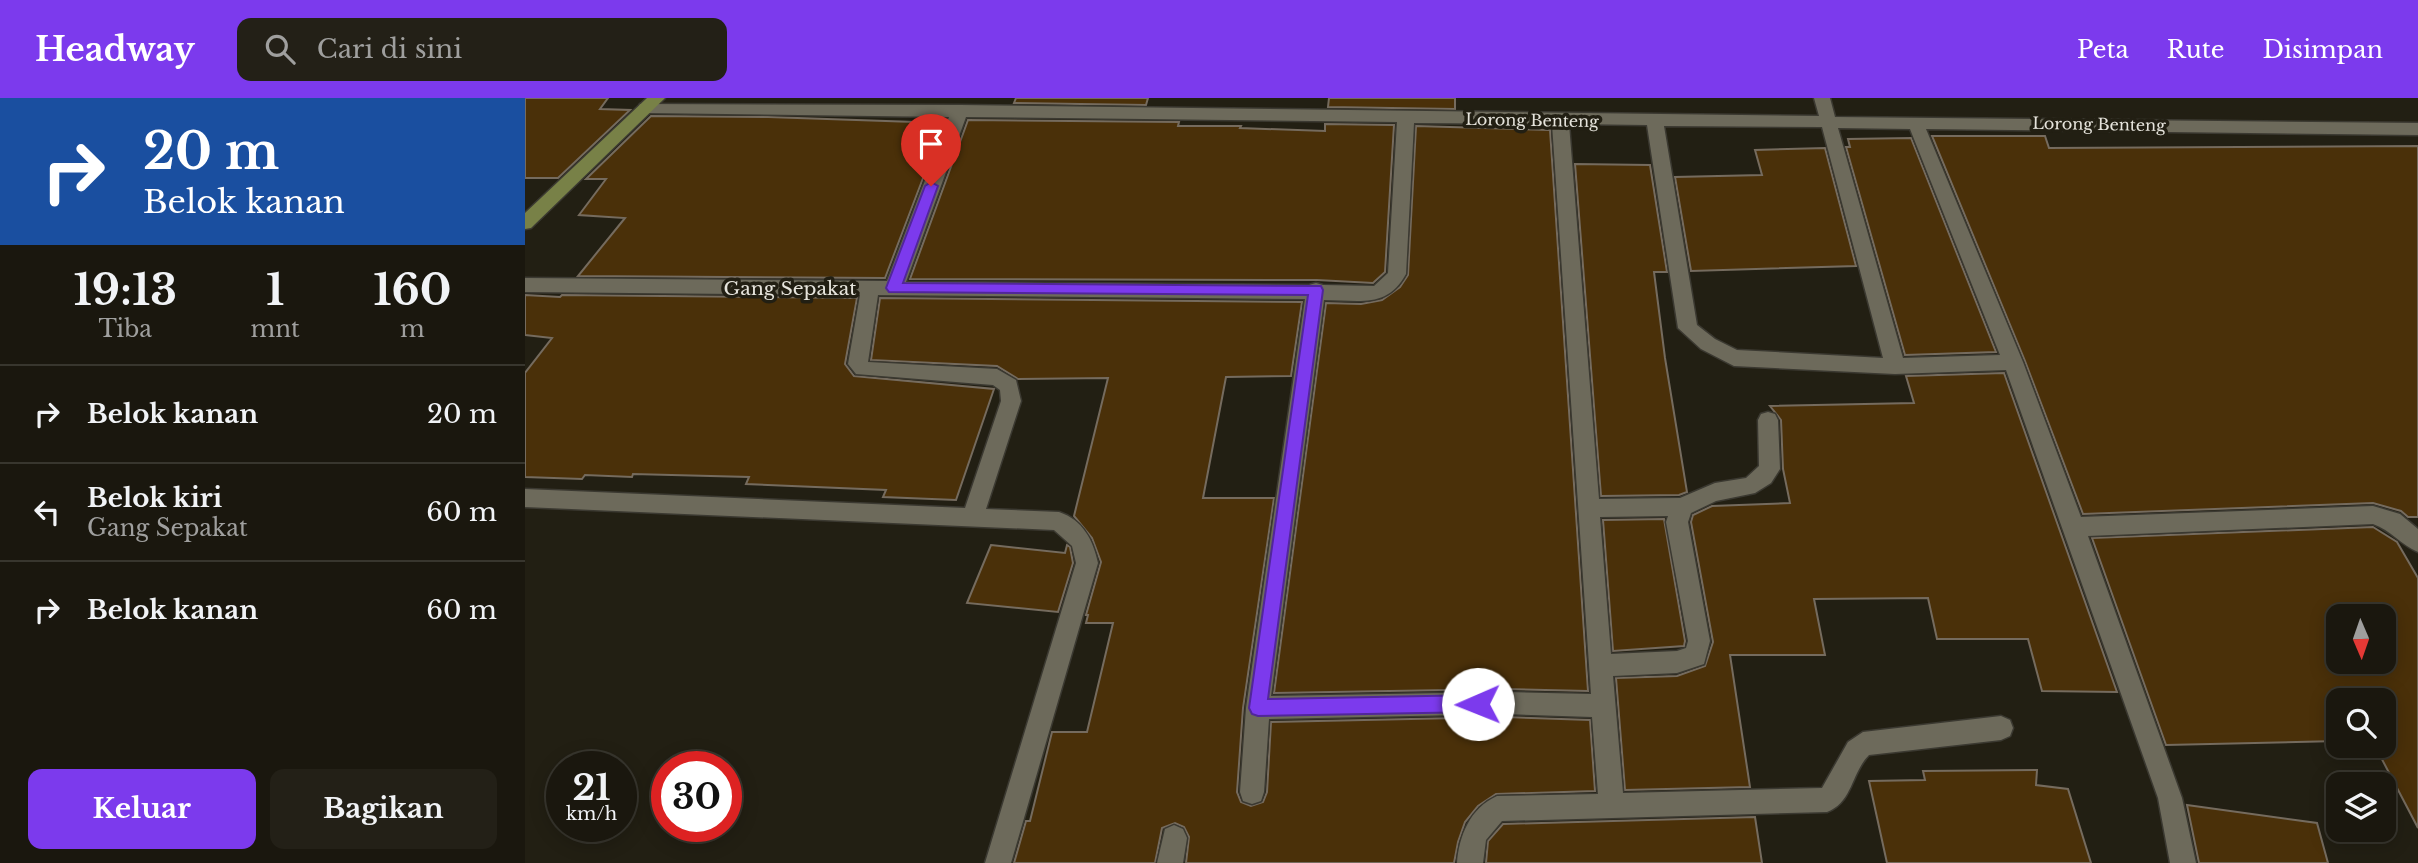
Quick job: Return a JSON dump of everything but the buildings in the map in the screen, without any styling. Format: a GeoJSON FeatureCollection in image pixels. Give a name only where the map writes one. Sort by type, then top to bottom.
{"type":"FeatureCollection","features":[{"type":"Feature","properties":{"kind":"street"},"geometry":{"type":"LineString","coordinates":[[1822,98],[1895,366]]}},
{"type":"Feature","properties":{"kind":"street"},"geometry":{"type":"LineString","coordinates":[[525,223],[652,103]]}},
{"type":"Feature","properties":{"kind":"street","name":"Lorong Benteng"},"geometry":{"type":"LineString","coordinates":[[652,103],[1560,121],[1915,121],[2418,129]]}},
{"type":"Feature","properties":{"kind":"street"},"geometry":{"type":"LineString","coordinates":[[894,288],[960,110]]}},
{"type":"Feature","properties":{"kind":"street","name":"Gang Sepakat"},"geometry":{"type":"LineString","coordinates":[[525,285],[1316,290],[1378,293],[1389,285],[1397,274],[1406,118]]}},
{"type":"Feature","properties":{"kind":"street"},"geometry":{"type":"LineString","coordinates":[[1560,121],[1611,805]]}},
{"type":"Feature","properties":{"kind":"street"},"geometry":{"type":"LineString","coordinates":[[1655,121],[1688,328],[1708,344],[1734,358],[1895,366],[2013,362]]}},
{"type":"Feature","properties":{"kind":"street"},"geometry":{"type":"LineString","coordinates":[[1915,121],[2013,362],[2074,527],[2170,798],[2183,863]]}},
{"type":"Feature","properties":{"kind":"street"},"geometry":{"type":"LineString","coordinates":[[870,288],[858,364],[863,369],[997,377],[1009,386],[1011,401],[972,517]]}},
{"type":"Feature","properties":{"kind":"street"},"geometry":{"type":"LineString","coordinates":[[1252,792],[1258,708],[1316,290]]}},
{"type":"Feature","properties":{"kind":"street"},"geometry":{"type":"LineString","coordinates":[[1589,508],[1682,506],[1719,491],[1745,490],[1758,483],[1770,469],[1767,420]]}},
{"type":"Feature","properties":{"kind":"street"},"geometry":{"type":"LineString","coordinates":[[525,498],[1059,521],[1082,541],[1087,562],[998,863]]}},
{"type":"Feature","properties":{"kind":"street"},"geometry":{"type":"LineString","coordinates":[[1602,665],[1677,662],[1696,656],[1699,641],[1677,522],[1682,506]]}},
{"type":"Feature","properties":{"kind":"street"},"geometry":{"type":"LineString","coordinates":[[2074,527],[2373,515],[2392,521],[2418,542]]}},
{"type":"Feature","properties":{"kind":"street"},"geometry":{"type":"LineString","coordinates":[[1258,708],[1505,703],[1604,706]]}},
{"type":"Feature","properties":{"kind":"street"},"geometry":{"type":"LineString","coordinates":[[1470,863],[1470,851],[1478,825],[1497,809],[1827,800],[1836,793],[1851,752],[1863,744],[2001,728]]}},
{"type":"Feature","properties":{"kind":"route"},"geometry":{"type":"LineString","coordinates":[[931,186],[894,288],[1316,290],[1258,708],[1478,704]]}}]}
